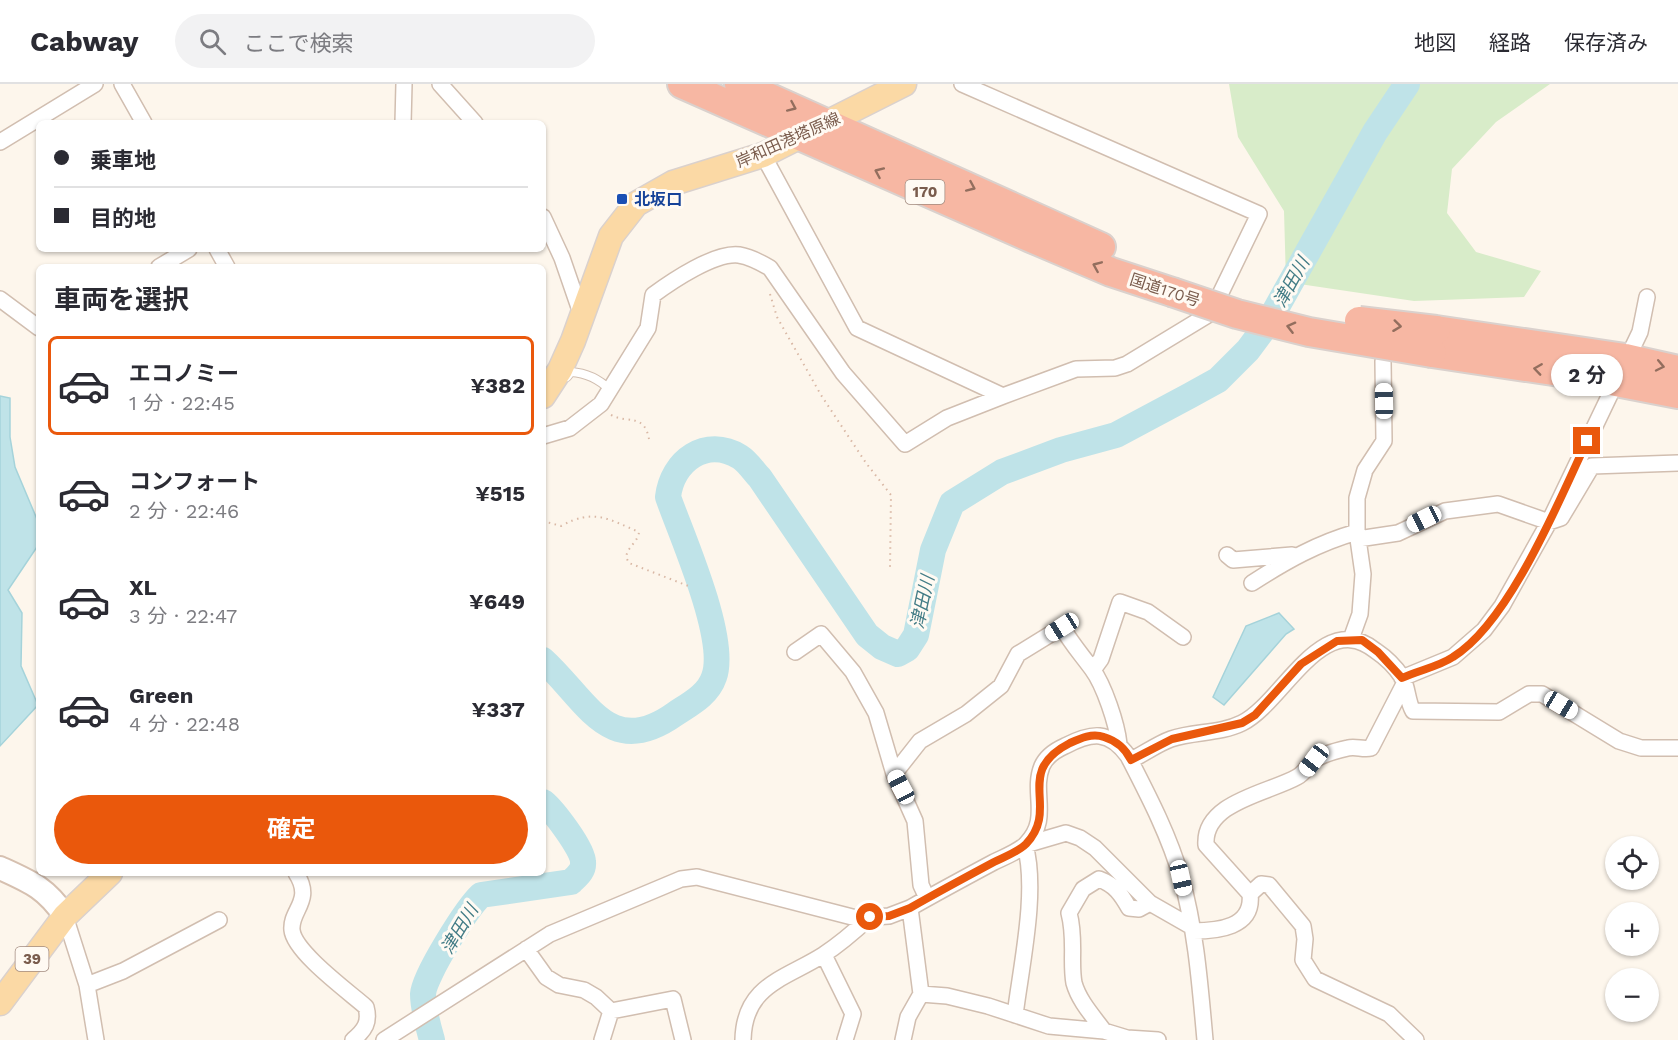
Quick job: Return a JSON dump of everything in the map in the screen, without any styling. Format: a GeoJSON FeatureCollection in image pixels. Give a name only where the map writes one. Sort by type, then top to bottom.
{"type":"FeatureCollection","features":[{"type":"Feature","properties":{"kind":"highway","name":"国道170号"},"geometry":{"type":"LineString","coordinates":[[682,84],[1111,272],[1244,296],[1434,342],[1620,370],[1678,370]]}},
{"type":"Feature","properties":{"kind":"highway","name":"国道170号"},"geometry":{"type":"LineString","coordinates":[[739,84],[1066,232],[1129,258],[1174,283]]}},
{"type":"Feature","properties":{"kind":"highway","name":"国道170号"},"geometry":{"type":"LineString","coordinates":[[1620,370],[1678,394]]}},
{"type":"Feature","properties":{"kind":"main road","name":"岸和田港塔原線"},"geometry":{"type":"LineString","coordinates":[[546,391],[560,370],[611,236],[636,204],[673,183],[763,154],[826,122],[856,110],[904,84]]}},
{"type":"Feature","properties":{"kind":"main road","name":"39"},"geometry":{"type":"LineString","coordinates":[[0,1003],[65,916],[107,876]]}},
{"type":"Feature","properties":{"kind":"street"},"geometry":{"type":"LineString","coordinates":[[0,142],[95,84]]}},
{"type":"Feature","properties":{"kind":"street"},"geometry":{"type":"LineString","coordinates":[[122,84],[142,120]]}},
{"type":"Feature","properties":{"kind":"street"},"geometry":{"type":"LineString","coordinates":[[403,120],[404,84]]}},
{"type":"Feature","properties":{"kind":"street"},"geometry":{"type":"LineString","coordinates":[[440,84],[472,120]]}},
{"type":"Feature","properties":{"kind":"street"},"geometry":{"type":"LineString","coordinates":[[546,435],[570,428],[599,407],[648,328],[653,295],[696,269],[737,255],[753,258],[770,268],[843,373],[905,444],[947,418],[1076,369],[1115,368],[1127,364],[1211,314],[1259,214],[962,84]]}},
{"type":"Feature","properties":{"kind":"street"},"geometry":{"type":"LineString","coordinates":[[763,154],[857,328],[1003,396]]}},
{"type":"Feature","properties":{"kind":"street"},"geometry":{"type":"LineString","coordinates":[[546,223],[562,258],[582,316]]}},
{"type":"Feature","properties":{"kind":"street"},"geometry":{"type":"LineString","coordinates":[[164,264],[184,252]]}},
{"type":"Feature","properties":{"kind":"street"},"geometry":{"type":"LineString","coordinates":[[1250,894],[1206,845],[1205,836],[1210,826],[1233,802],[1297,778],[1314,760],[1351,747],[1365,750],[1371,747],[1403,681],[1453,657],[1484,630],[1502,606],[1549,522],[1640,332],[1647,297]]}},
{"type":"Feature","properties":{"kind":"street"},"geometry":{"type":"LineString","coordinates":[[0,299],[36,326]]}},
{"type":"Feature","properties":{"kind":"street"},"geometry":{"type":"LineString","coordinates":[[1351,639],[1360,614],[1363,574],[1358,535],[1357,498],[1365,470],[1384,441],[1383,361]]}},
{"type":"Feature","properties":{"kind":"street"},"geometry":{"type":"LineString","coordinates":[[1227,555],[1233,560],[1298,554],[1358,535],[1398,532],[1445,511],[1498,504],[1549,522],[1561,518],[1592,466],[1678,463]]}},
{"type":"Feature","properties":{"kind":"street"},"geometry":{"type":"LineString","coordinates":[[1252,583],[1298,554]]}},
{"type":"Feature","properties":{"kind":"street"},"geometry":{"type":"LineString","coordinates":[[1093,670],[1101,658],[1120,602],[1148,612],[1183,637]]}},
{"type":"Feature","properties":{"kind":"street"},"geometry":{"type":"LineString","coordinates":[[894,774],[920,741],[966,714],[1001,686],[1018,654],[1062,627],[1074,648],[1093,670],[1118,730],[1119,744]]}},
{"type":"Feature","properties":{"kind":"street"},"geometry":{"type":"LineString","coordinates":[[795,652],[822,634],[853,672],[876,713],[894,774],[915,821],[921,885],[927,898]]}},
{"type":"Feature","properties":{"kind":"street"},"geometry":{"type":"LineString","coordinates":[[1131,760],[1172,739],[1242,723],[1255,715],[1301,664],[1337,641],[1351,639],[1362,640],[1378,652],[1403,681],[1413,711],[1499,712],[1529,694],[1542,694],[1619,741],[1641,748],[1678,748]]}},
{"type":"Feature","properties":{"kind":"street"},"geometry":{"type":"LineString","coordinates":[[1015,1015],[1030,874],[1025,845],[1039,821],[1041,806],[1039,783],[1042,766],[1048,757],[1083,737],[1098,735],[1119,744],[1131,760],[1169,841],[1181,878],[1193,929],[1205,1040]]}},
{"type":"Feature","properties":{"kind":"street"},"geometry":{"type":"LineString","coordinates":[[384,1040],[550,934],[681,879],[698,877],[856,918],[889,916],[910,908],[1025,845],[1066,833],[1080,838],[1095,848],[1150,903],[1193,929],[1220,931],[1230,927],[1248,912],[1250,894],[1261,884],[1269,885],[1303,926],[1305,939],[1303,960],[1315,979],[1389,1014],[1416,1040]]}},
{"type":"Feature","properties":{"kind":"street"},"geometry":{"type":"LineString","coordinates":[[0,868],[50,895],[65,916],[87,985],[96,1040]]}},
{"type":"Feature","properties":{"kind":"street"},"geometry":{"type":"LineString","coordinates":[[297,876],[303,898],[301,907],[292,922],[291,932],[299,947],[366,1007],[369,1019],[363,1032],[353,1040]]}},
{"type":"Feature","properties":{"kind":"street"},"geometry":{"type":"LineString","coordinates":[[1107,1034],[1079,996],[1074,981],[1075,937],[1070,913],[1083,889],[1100,879],[1110,883],[1119,891],[1129,908],[1139,909],[1150,903]]}},
{"type":"Feature","properties":{"kind":"street"},"geometry":{"type":"LineString","coordinates":[[903,1040],[908,1017],[921,994],[910,908]]}},
{"type":"Feature","properties":{"kind":"street"},"geometry":{"type":"LineString","coordinates":[[743,1040],[744,1021],[750,1006],[764,990],[779,978],[824,955],[870,917]]}},
{"type":"Feature","properties":{"kind":"street"},"geometry":{"type":"LineString","coordinates":[[87,985],[123,971],[219,920]]}},
{"type":"Feature","properties":{"kind":"street"},"geometry":{"type":"LineString","coordinates":[[526,950],[546,977],[559,985],[584,990],[596,997],[611,1011]]}},
{"type":"Feature","properties":{"kind":"street"},"geometry":{"type":"LineString","coordinates":[[824,955],[853,1014],[845,1040]]}},
{"type":"Feature","properties":{"kind":"street"},"geometry":{"type":"LineString","coordinates":[[921,994],[947,996],[1049,1026],[1127,1038],[1158,1040]]}},
{"type":"Feature","properties":{"kind":"street"},"geometry":{"type":"LineString","coordinates":[[611,1011],[673,999],[683,1040]]}},
{"type":"Feature","properties":{"kind":"street"},"geometry":{"type":"LineString","coordinates":[[602,1040],[611,1011]]}},
{"type":"Feature","properties":{"kind":"lane"},"geometry":{"type":"LineString","coordinates":[[546,392],[561,384],[571,372],[597,378],[611,391]]}},
{"type":"Feature","properties":{"kind":"path"},"geometry":{"type":"LineString","coordinates":[[770,293],[777,317],[816,386],[866,463],[891,495],[890,569]]}},
{"type":"Feature","properties":{"kind":"path"},"geometry":{"type":"LineString","coordinates":[[599,407],[617,418],[638,421],[647,428],[649,439]]}},
{"type":"Feature","properties":{"kind":"path"},"geometry":{"type":"LineString","coordinates":[[546,522],[561,526],[578,517],[601,515],[639,532],[638,537],[628,548],[626,557],[629,563],[691,587]]}},
{"type":"Feature","properties":{"kind":"green space"},"geometry":{"type":"Polygon","coordinates":[[[1229,84],[1550,84],[1496,122],[1452,169],[1447,213],[1476,252],[1541,271],[1524,297],[1414,301],[1286,282],[1284,211],[1238,137],[1229,84]]]}},
{"type":"Feature","properties":{"kind":"water"},"geometry":{"type":"Polygon","coordinates":[[[0,396],[10,398],[10,437],[15,467],[36,517],[36,548],[8,590],[22,613],[21,666],[36,700],[36,707],[0,746],[0,396]]]}},
{"type":"Feature","properties":{"kind":"water"},"geometry":{"type":"Polygon","coordinates":[[[1279,613],[1294,629],[1286,634],[1224,705],[1213,697],[1246,626],[1279,613]]]}},
{"type":"Feature","properties":{"kind":"waterway","name":"津田川"},"geometry":{"type":"LineString","coordinates":[[546,663],[601,720],[616,728],[633,731],[652,727],[675,714],[707,689],[714,677],[717,660],[715,638],[702,588],[668,497],[676,473],[684,463],[703,451],[715,449],[740,457],[760,478],[867,635],[882,647],[898,654],[907,649],[916,635],[933,550],[952,503],[1002,472],[1061,450],[1116,435],[1218,380],[1248,350],[1268,323],[1375,132],[1407,84]]}},
{"type":"Feature","properties":{"kind":"waterway","name":"津田川"},"geometry":{"type":"LineString","coordinates":[[432,1040],[424,1006],[425,985],[447,943],[466,913],[481,895],[571,882],[581,871],[583,862],[578,848],[546,804]]}},
{"type":"Feature","properties":{"kind":"place","name":"北坂口"},"geometry":{"type":"Point","coordinates":[622,199]}},
{"type":"Feature","properties":{"kind":"route"},"geometry":{"type":"LineString","coordinates":[[870,917],[889,916],[910,908],[1025,845],[1039,821],[1041,806],[1039,783],[1042,766],[1048,757],[1083,737],[1098,735],[1112,739],[1119,744],[1131,760],[1172,739],[1242,723],[1255,715],[1301,664],[1337,641],[1362,640],[1378,652],[1402,678],[1453,657],[1484,630],[1502,606],[1549,522],[1587,441]]}}]}
